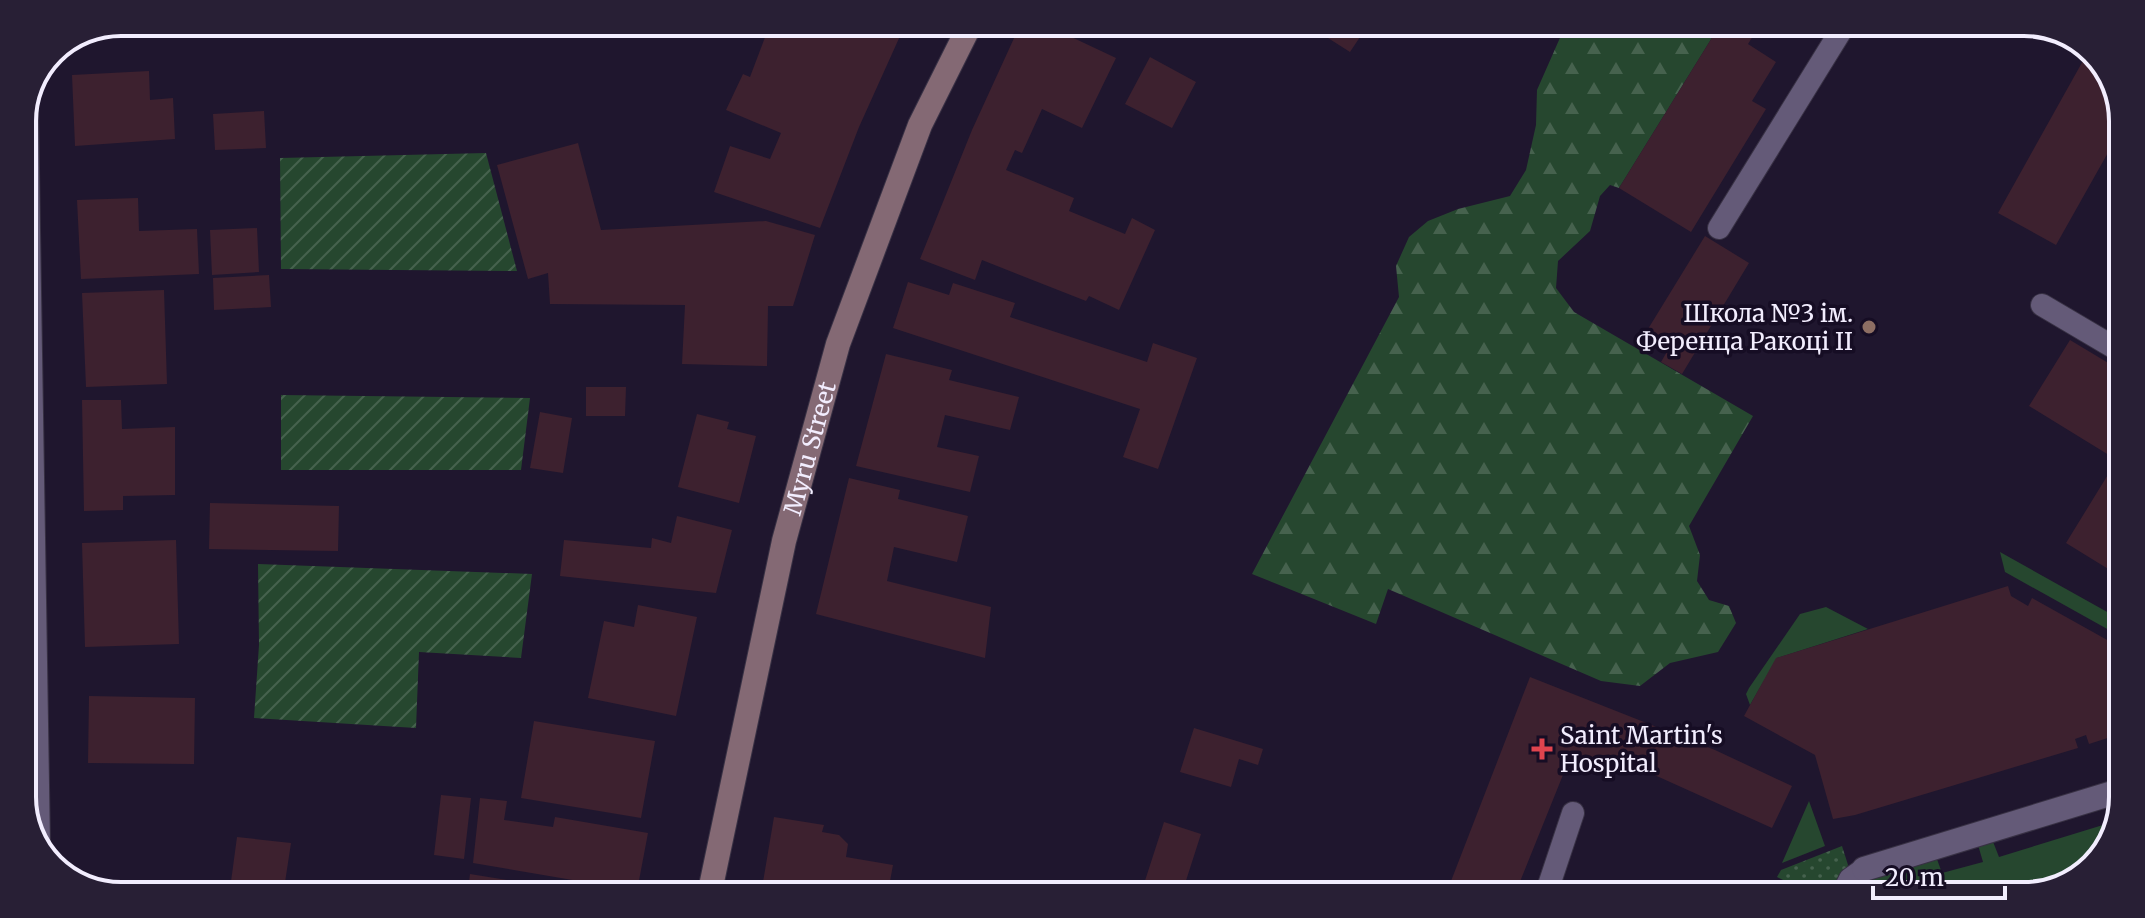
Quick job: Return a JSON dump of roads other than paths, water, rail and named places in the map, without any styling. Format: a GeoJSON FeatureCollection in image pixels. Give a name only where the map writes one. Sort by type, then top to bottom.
{"type":"FeatureCollection","features":[{"type":"Feature","properties":{"kind":"main road","name":"Myru Street"},"geometry":{"type":"LineString","coordinates":[[712,882],[784,541],[838,344],[920,125],[964,36]]}},
{"type":"Feature","properties":{"kind":"street"},"geometry":{"type":"LineString","coordinates":[[36,723],[37,811]]}},
{"type":"Feature","properties":{"kind":"street"},"geometry":{"type":"LineString","coordinates":[[1864,869],[2109,793]]}},
{"type":"Feature","properties":{"kind":"lane"},"geometry":{"type":"LineString","coordinates":[[1719,228],[1838,36]]}},
{"type":"Feature","properties":{"kind":"lane"},"geometry":{"type":"LineString","coordinates":[[2042,305],[2109,345]]}},
{"type":"Feature","properties":{"kind":"lane"},"geometry":{"type":"LineString","coordinates":[[1550,882],[1573,813]]}},
{"type":"Feature","properties":{"kind":"lane"},"geometry":{"type":"LineString","coordinates":[[1848,882],[1864,869]]}},
{"type":"Feature","properties":{"kind":"place","name":"Школа №3 ім. Ференца Ракоці II"},"geometry":{"type":"Point","coordinates":[1869,327]}},
{"type":"Feature","properties":{"kind":"place","name":"Saint Martin's Hospital"},"geometry":{"type":"Point","coordinates":[1542,749]}}]}
